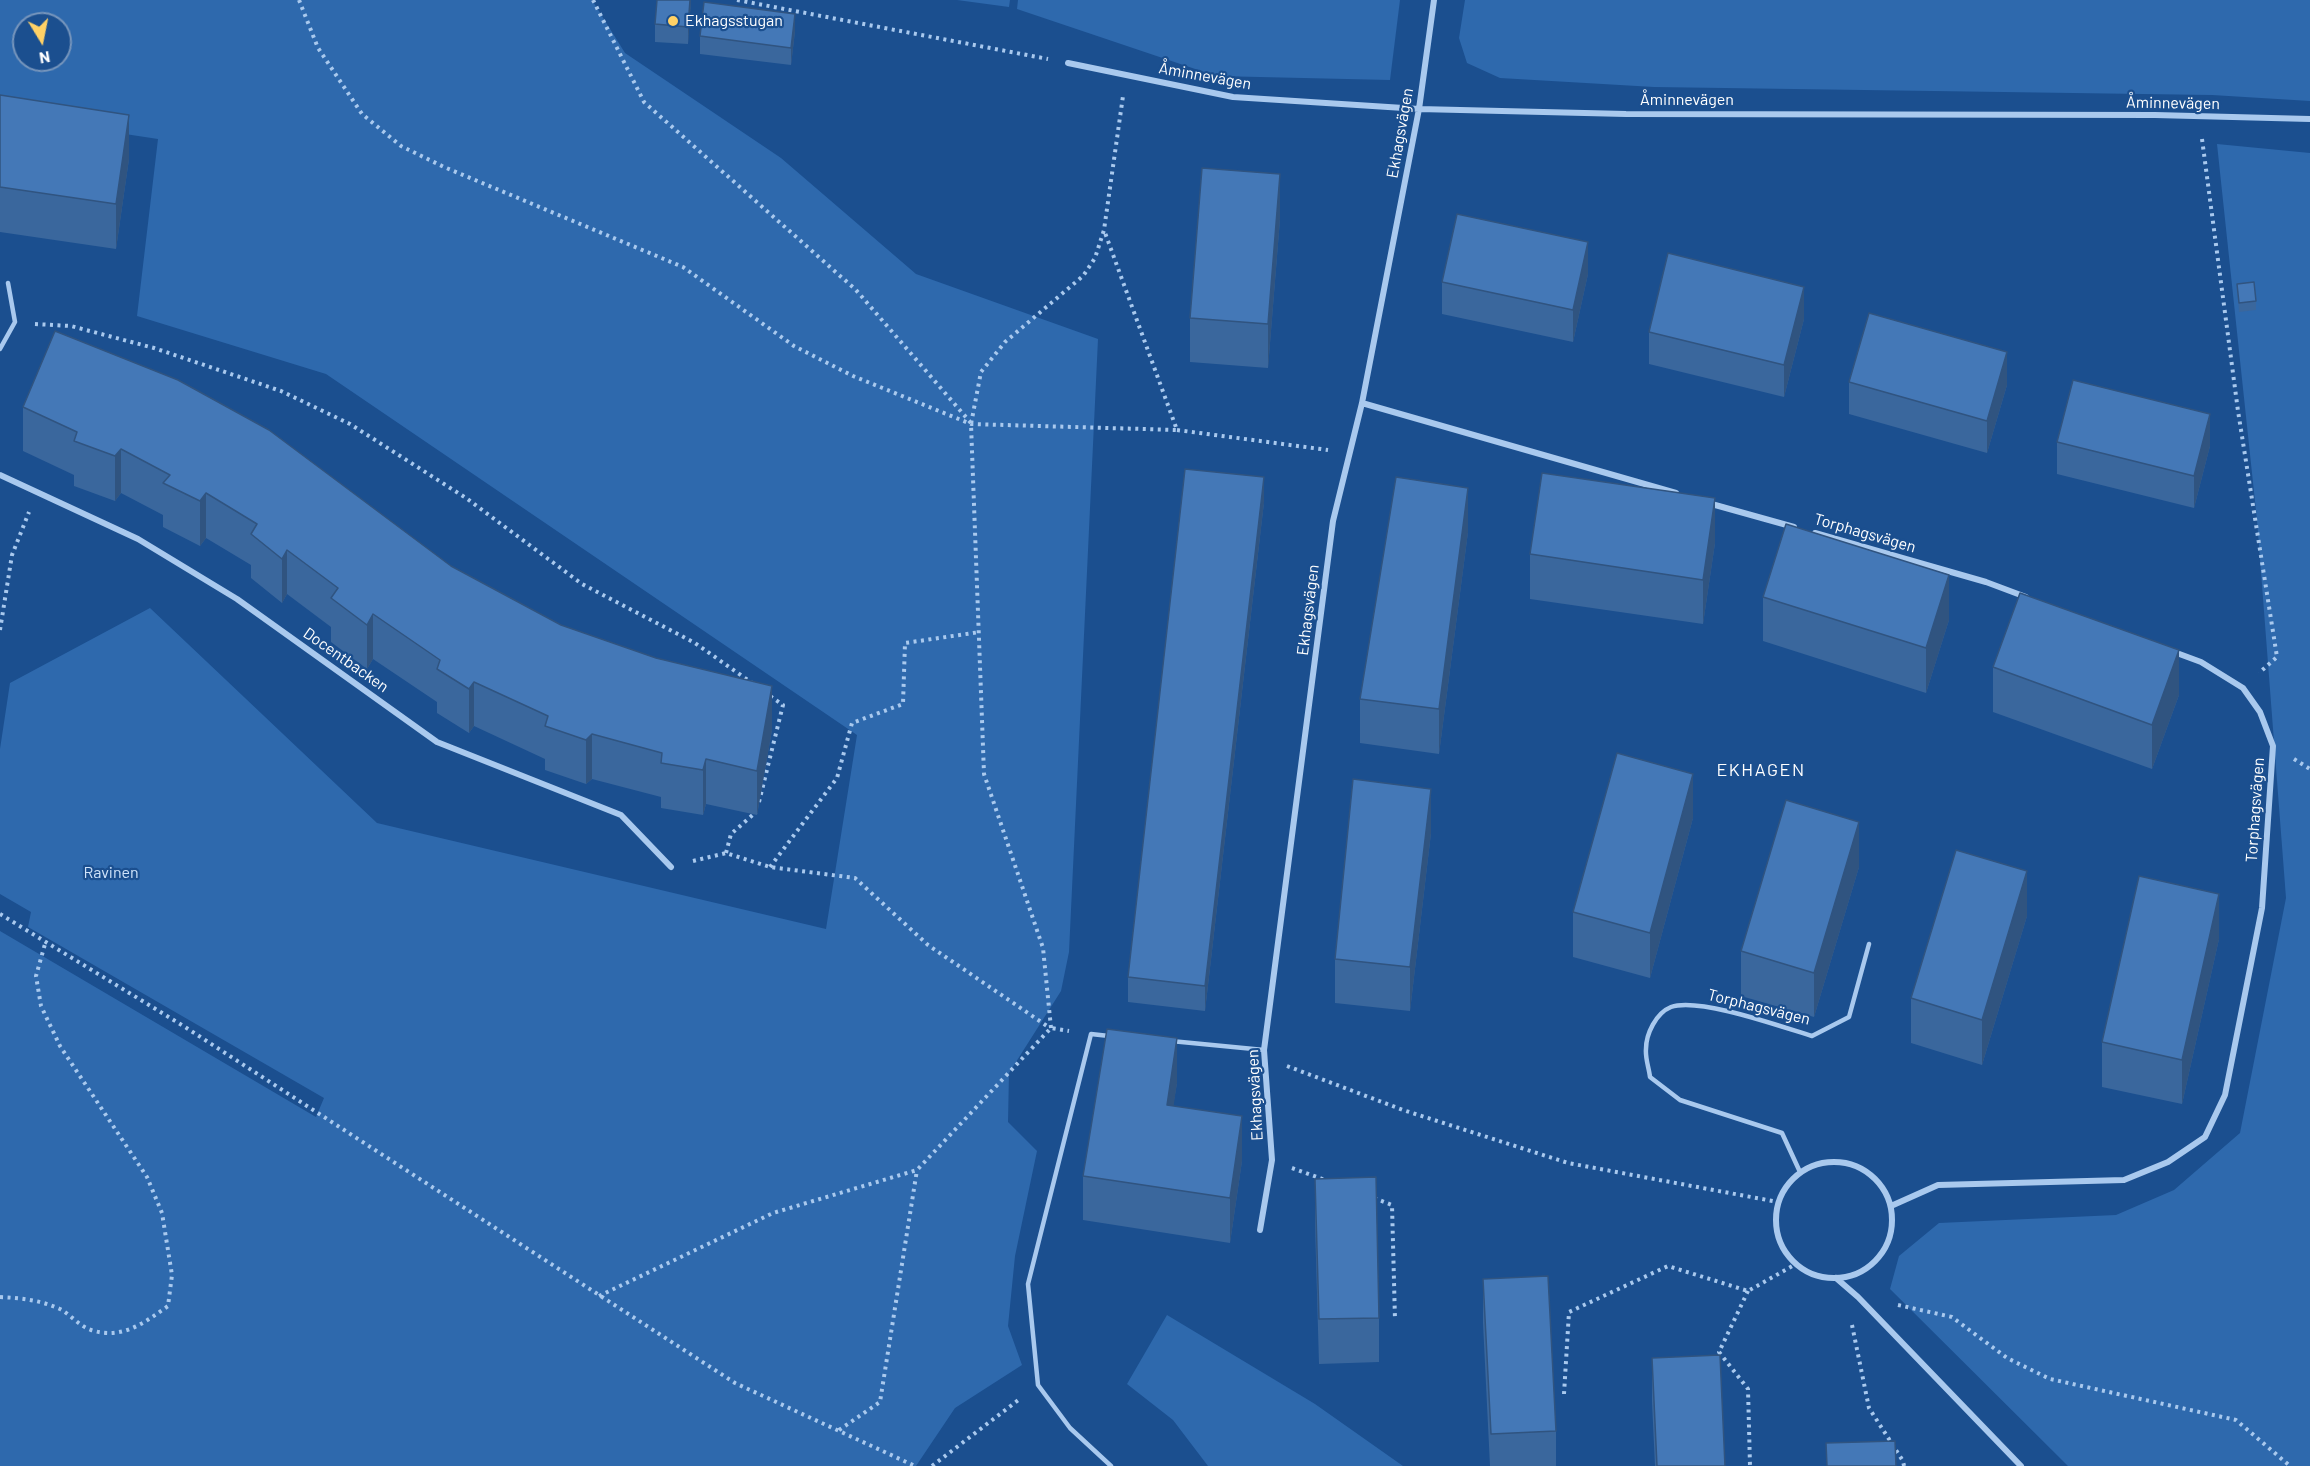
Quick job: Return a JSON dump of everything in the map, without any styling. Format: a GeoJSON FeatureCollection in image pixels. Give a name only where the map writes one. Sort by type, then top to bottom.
{"type":"FeatureCollection","features":[{"type":"Feature","properties":{"kind":"street","name":"Ekhagsvägen"},"geometry":{"type":"LineString","coordinates":[[1260,1230],[1272,1160],[1264,1050],[1333,521],[1362,403],[1419,109],[1434,0]]}},
{"type":"Feature","properties":{"kind":"street","name":"Åminnevägen"},"geometry":{"type":"LineString","coordinates":[[1068,63],[1233,97],[1419,109],[1626,114],[2155,115],[2310,119]]}},
{"type":"Feature","properties":{"kind":"street"},"geometry":{"type":"LineString","coordinates":[[1362,403],[1678,494]]}},
{"type":"Feature","properties":{"kind":"street","name":"Docentbacken"},"geometry":{"type":"LineString","coordinates":[[0,475],[138,539],[237,599],[437,741],[621,815],[671,867]]}},
{"type":"Feature","properties":{"kind":"street","name":"Torphagsvägen"},"geometry":{"type":"LineString","coordinates":[[1701,501],[1986,582],[2029,598]]}},
{"type":"Feature","properties":{"kind":"street","name":"Torphagsvägen"},"geometry":{"type":"LineString","coordinates":[[1891,1206],[1938,1185],[2124,1180],[2168,1162],[2205,1137],[2225,1095],[2262,908],[2273,746],[2260,712],[2243,688],[2201,662],[2169,650]]}},
{"type":"Feature","properties":{"kind":"street"},"geometry":{"type":"LineString","coordinates":[[1824,1162],[1845,1162],[1864,1169],[1883,1188],[1891,1206],[1891,1234],[1883,1252],[1873,1264],[1856,1274],[1836,1278],[1814,1275],[1796,1264],[1786,1253],[1777,1234],[1775,1222],[1778,1202],[1786,1187],[1800,1172],[1824,1162]]}},
{"type":"Feature","properties":{"kind":"street"},"geometry":{"type":"LineString","coordinates":[[1836,1278],[1858,1297],[2021,1466]]}},
{"type":"Feature","properties":{"kind":"lane"},"geometry":{"type":"LineString","coordinates":[[0,349],[15,322],[8,283]]}},
{"type":"Feature","properties":{"kind":"lane","name":"Torphagsvägen"},"geometry":{"type":"LineString","coordinates":[[1800,1172],[1782,1133],[1680,1101],[1650,1077],[1646,1049],[1654,1021],[1671,1007],[1702,1006],[1746,1016],[1812,1036],[1849,1017],[1869,944]]}},
{"type":"Feature","properties":{"kind":"lane"},"geometry":{"type":"LineString","coordinates":[[1111,1466],[1070,1428],[1038,1384],[1028,1284],[1091,1034],[1115,1036]]}},
{"type":"Feature","properties":{"kind":"lane"},"geometry":{"type":"LineString","coordinates":[[1162,1040],[1264,1050]]}},
{"type":"Feature","properties":{"kind":"path"},"geometry":{"type":"LineString","coordinates":[[299,0],[318,48],[362,114],[401,146],[444,167],[683,267],[794,346],[853,376],[971,424],[1177,430],[1350,452]]}},
{"type":"Feature","properties":{"kind":"path"},"geometry":{"type":"LineString","coordinates":[[593,0],[644,102],[856,291],[971,424]]}},
{"type":"Feature","properties":{"kind":"path"},"geometry":{"type":"LineString","coordinates":[[737,0],[1068,63]]}},
{"type":"Feature","properties":{"kind":"path"},"geometry":{"type":"LineString","coordinates":[[599,1296],[772,1213],[917,1170],[1051,1028],[1043,948],[984,774],[971,424],[981,372],[1005,342],[1083,276],[1095,258],[1104,230],[1126,75]]}},
{"type":"Feature","properties":{"kind":"path"},"geometry":{"type":"LineString","coordinates":[[2202,139],[2238,411],[2277,657]]}},
{"type":"Feature","properties":{"kind":"path"},"geometry":{"type":"LineString","coordinates":[[1104,230],[1177,430]]}},
{"type":"Feature","properties":{"kind":"path"},"geometry":{"type":"LineString","coordinates":[[15,322],[71,326],[154,348],[281,391],[350,424],[466,498],[582,584],[695,643],[754,684]]}},
{"type":"Feature","properties":{"kind":"path"},"geometry":{"type":"LineString","coordinates":[[0,630],[12,555],[37,491]]}},
{"type":"Feature","properties":{"kind":"path"},"geometry":{"type":"LineString","coordinates":[[770,867],[837,778],[852,723],[903,704],[905,643],[980,632]]}},
{"type":"Feature","properties":{"kind":"path"},"geometry":{"type":"LineString","coordinates":[[726,853],[731,834],[757,811],[783,705],[763,691]]}},
{"type":"Feature","properties":{"kind":"path"},"geometry":{"type":"LineString","coordinates":[[671,867],[726,853],[770,867],[855,878],[928,945],[1051,1028],[1091,1034]]}},
{"type":"Feature","properties":{"kind":"path"},"geometry":{"type":"LineString","coordinates":[[0,914],[45,944],[185,1027],[735,1383],[915,1466]]}},
{"type":"Feature","properties":{"kind":"path"},"geometry":{"type":"LineString","coordinates":[[0,1297],[28,1298],[60,1309],[90,1330],[117,1334],[142,1325],[168,1306],[172,1275],[162,1213],[147,1177],[60,1046],[41,1006],[36,976],[45,944]]}},
{"type":"Feature","properties":{"kind":"path"},"geometry":{"type":"LineString","coordinates":[[1264,1050],[1282,1064],[1403,1110],[1569,1163],[1778,1202]]}},
{"type":"Feature","properties":{"kind":"path"},"geometry":{"type":"LineString","coordinates":[[1272,1160],[1326,1181]]}},
{"type":"Feature","properties":{"kind":"path"},"geometry":{"type":"LineString","coordinates":[[838,1431],[880,1402],[917,1170]]}},
{"type":"Feature","properties":{"kind":"path"},"geometry":{"type":"LineString","coordinates":[[1370,1197],[1392,1205],[1395,1320]]}},
{"type":"Feature","properties":{"kind":"path"},"geometry":{"type":"LineString","coordinates":[[1750,1466],[1748,1389],[1719,1352],[1748,1291],[1796,1264]]}},
{"type":"Feature","properties":{"kind":"path"},"geometry":{"type":"LineString","coordinates":[[1564,1394],[1569,1312],[1668,1266],[1748,1291]]}},
{"type":"Feature","properties":{"kind":"path"},"geometry":{"type":"LineString","coordinates":[[1904,1466],[1869,1408],[1851,1323],[1858,1297],[1952,1317],[2007,1358],[2050,1379],[2236,1420],[2289,1466]]}},
{"type":"Feature","properties":{"kind":"path"},"geometry":{"type":"LineString","coordinates":[[933,1466],[1038,1384]]}},
{"type":"Feature","properties":{"kind":"green space","name":"Ravinen"},"geometry":{"type":"Polygon","coordinates":[[[0,0],[592,0],[625,53],[781,158],[916,274],[1098,339],[1069,952],[1061,991],[1009,1073],[1008,1122],[1037,1151],[1015,1256],[1008,1326],[1022,1365],[955,1408],[916,1466],[0,1466],[0,931],[316,1117],[324,1098],[28,927],[31,912],[0,894],[0,749],[10,683],[150,608],[377,823],[826,929],[857,735],[326,374],[137,316],[158,139],[0,115],[0,0]]]}},
{"type":"Feature","properties":{"kind":"green space"},"geometry":{"type":"Polygon","coordinates":[[[957,0],[1010,0],[1009,7],[957,0]]]}},
{"type":"Feature","properties":{"kind":"green space"},"geometry":{"type":"Polygon","coordinates":[[[1018,0],[1400,0],[1390,80],[1216,76],[1017,9],[1018,0]]]}},
{"type":"Feature","properties":{"kind":"green space"},"geometry":{"type":"Polygon","coordinates":[[[1465,0],[2310,0],[2310,101],[2212,95],[1654,87],[1500,78],[1467,63],[1459,38],[1465,0]]]}},
{"type":"Feature","properties":{"kind":"green space"},"geometry":{"type":"Polygon","coordinates":[[[2217,144],[2310,153],[2310,1466],[2068,1466],[1890,1289],[1899,1256],[1939,1223],[2116,1215],[2174,1190],[2240,1133],[2286,898],[2257,520],[2217,144]]]}},
{"type":"Feature","properties":{"kind":"green space"},"geometry":{"type":"Polygon","coordinates":[[[1167,1315],[1315,1404],[1403,1466],[1208,1466],[1173,1420],[1127,1384],[1167,1315]]]}},
{"type":"Feature","properties":{"kind":"building"},"geometry":{"type":"Polygon","coordinates":[[[657,0],[690,0],[688,27],[655,24],[657,0]]]}},
{"type":"Feature","properties":{"kind":"building"},"geometry":{"type":"Polygon","coordinates":[[[704,2],[795,14],[791,48],[700,36],[704,2]]]}},
{"type":"Feature","properties":{"kind":"building"},"geometry":{"type":"Polygon","coordinates":[[[0,95],[129,115],[116,204],[0,187],[0,95]]]}},
{"type":"Feature","properties":{"kind":"building"},"geometry":{"type":"Polygon","coordinates":[[[1202,168],[1280,174],[1268,324],[1190,318],[1202,168]]]}},
{"type":"Feature","properties":{"kind":"building"},"geometry":{"type":"Polygon","coordinates":[[[1457,214],[1588,242],[1573,310],[1442,282],[1457,214]]]}},
{"type":"Feature","properties":{"kind":"building"},"geometry":{"type":"Polygon","coordinates":[[[1668,253],[1804,287],[1784,365],[1649,332],[1668,253]]]}},
{"type":"Feature","properties":{"kind":"building"},"geometry":{"type":"Polygon","coordinates":[[[2254,282],[2256,301],[2239,303],[2237,284],[2254,282]]]}},
{"type":"Feature","properties":{"kind":"building"},"geometry":{"type":"Polygon","coordinates":[[[1869,313],[2007,352],[1987,421],[1849,382],[1869,313]]]}},
{"type":"Feature","properties":{"kind":"building"},"geometry":{"type":"Polygon","coordinates":[[[55,331],[178,380],[269,430],[451,566],[561,625],[656,658],[772,686],[757,771],[706,759],[703,770],[661,763],[662,753],[592,734],[586,740],[545,726],[548,716],[474,682],[469,689],[437,669],[440,660],[373,614],[367,625],[331,598],[338,588],[287,550],[282,559],[251,534],[257,524],[206,493],[200,501],[163,483],[170,475],[121,449],[115,456],[74,441],[77,432],[23,407],[55,331]]]}},
{"type":"Feature","properties":{"kind":"building"},"geometry":{"type":"Polygon","coordinates":[[[2073,380],[2210,414],[2194,476],[2057,442],[2073,380]]]}},
{"type":"Feature","properties":{"kind":"building"},"geometry":{"type":"Polygon","coordinates":[[[1185,469],[1264,477],[1205,986],[1128,977],[1185,469]]]}},
{"type":"Feature","properties":{"kind":"building"},"geometry":{"type":"Polygon","coordinates":[[[1542,473],[1715,498],[1703,580],[1530,554],[1542,473]]]}},
{"type":"Feature","properties":{"kind":"building"},"geometry":{"type":"Polygon","coordinates":[[[1396,477],[1468,488],[1439,709],[1360,699],[1396,477]]]}},
{"type":"Feature","properties":{"kind":"building"},"geometry":{"type":"Polygon","coordinates":[[[1786,524],[1949,575],[1926,648],[1763,597],[1786,524]]]}},
{"type":"Feature","properties":{"kind":"building"},"geometry":{"type":"Polygon","coordinates":[[[2020,593],[2179,650],[2152,725],[1993,667],[2020,593]]]}},
{"type":"Feature","properties":{"kind":"building"},"geometry":{"type":"Polygon","coordinates":[[[1617,753],[1693,774],[1650,933],[1573,912],[1617,753]]]}},
{"type":"Feature","properties":{"kind":"building"},"geometry":{"type":"Polygon","coordinates":[[[1353,779],[1431,789],[1410,967],[1335,959],[1353,779]]]}},
{"type":"Feature","properties":{"kind":"building"},"geometry":{"type":"Polygon","coordinates":[[[1786,800],[1859,822],[1814,973],[1741,951],[1786,800]]]}},
{"type":"Feature","properties":{"kind":"building"},"geometry":{"type":"Polygon","coordinates":[[[1956,850],[2027,871],[1982,1020],[1911,998],[1956,850]]]}},
{"type":"Feature","properties":{"kind":"building"},"geometry":{"type":"Polygon","coordinates":[[[2139,876],[2219,894],[2182,1060],[2102,1042],[2139,876]]]}},
{"type":"Feature","properties":{"kind":"building"},"geometry":{"type":"Polygon","coordinates":[[[1107,1029],[1177,1038],[1167,1105],[1242,1116],[1230,1198],[1083,1176],[1107,1029]]]}},
{"type":"Feature","properties":{"kind":"building"},"geometry":{"type":"Polygon","coordinates":[[[1376,1177],[1379,1318],[1319,1319],[1315,1179],[1376,1177]]]}},
{"type":"Feature","properties":{"kind":"building"},"geometry":{"type":"Polygon","coordinates":[[[1548,1276],[1556,1431],[1491,1434],[1483,1279],[1548,1276]]]}},
{"type":"Feature","properties":{"kind":"building"},"geometry":{"type":"Polygon","coordinates":[[[1720,1355],[1725,1466],[1657,1466],[1652,1358],[1720,1355]]]}},
{"type":"Feature","properties":{"kind":"building"},"geometry":{"type":"Polygon","coordinates":[[[1895,1441],[1896,1466],[1827,1466],[1826,1443],[1895,1441]]]}},
{"type":"Feature","properties":{"kind":"place","name":"Ekhagsstugan"},"geometry":{"type":"Point","coordinates":[673,21]}},
{"type":"Feature","properties":{"kind":"district","name":"EKHAGEN"},"geometry":{"type":"Point","coordinates":[1761,770]}}]}
